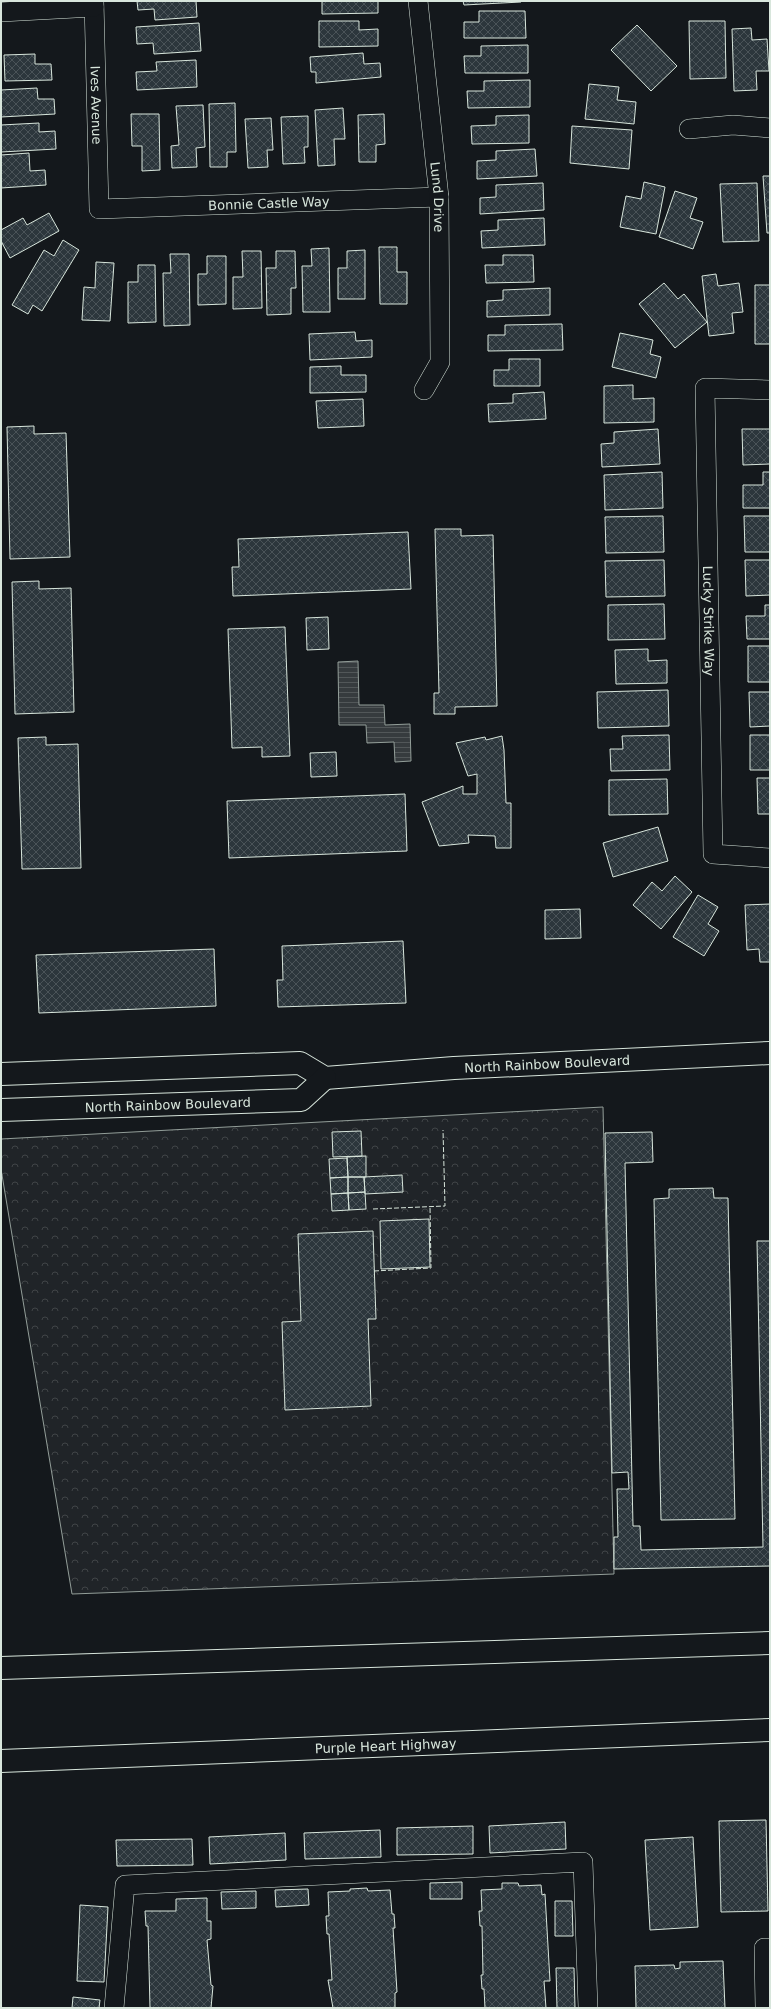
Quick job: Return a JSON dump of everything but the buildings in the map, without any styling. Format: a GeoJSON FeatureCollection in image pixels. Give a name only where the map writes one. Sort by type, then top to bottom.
{"type":"FeatureCollection","features":[{"type":"Feature","properties":{"kind":"main road","name":"North Rainbow Boulevard"},"geometry":{"type":"LineString","coordinates":[[1,1110],[301,1100],[325,1078],[454,1068],[770,1053]]}},
{"type":"Feature","properties":{"kind":"main road"},"geometry":{"type":"LineString","coordinates":[[1,1074],[300,1063],[325,1078]]}},
{"type":"Feature","properties":{"kind":"main road"},"geometry":{"type":"LineString","coordinates":[[1,1668],[770,1643]]}},
{"type":"Feature","properties":{"kind":"main road","name":"Purple Heart Highway"},"geometry":{"type":"LineString","coordinates":[[1,1761],[770,1730]]}},
{"type":"Feature","properties":{"kind":"street","name":"Lund Drive"},"geometry":{"type":"LineString","coordinates":[[418,1],[439,197],[440,362],[424,390]]}},
{"type":"Feature","properties":{"kind":"street"},"geometry":{"type":"LineString","coordinates":[[1,12],[94,4]]}},
{"type":"Feature","properties":{"kind":"street","name":"Ives Avenue"},"geometry":{"type":"LineString","coordinates":[[94,4],[99,209]]}},
{"type":"Feature","properties":{"kind":"street"},"geometry":{"type":"LineString","coordinates":[[690,129],[733,125],[770,128]]}},
{"type":"Feature","properties":{"kind":"street","name":"Bonnie Castle Way"},"geometry":{"type":"LineString","coordinates":[[99,209],[439,197]]}},
{"type":"Feature","properties":{"kind":"street","name":"Lucky Strike Way"},"geometry":{"type":"LineString","coordinates":[[770,390],[705,388],[713,854],[770,858]]}},
{"type":"Feature","properties":{"kind":"street"},"geometry":{"type":"LineString","coordinates":[[114,2008],[125,1885],[583,1862],[588,2008]]}},
{"type":"Feature","properties":{"kind":"street"},"geometry":{"type":"LineString","coordinates":[[765,2008],[767,1948]]}},
{"type":"Feature","properties":{"kind":"green space"},"geometry":{"type":"Polygon","coordinates":[[[603,1107],[614,1574],[72,1594],[1,1169],[1,1139],[603,1107]]]}},
{"type":"Feature","properties":{"kind":"shaded area"},"geometry":{"type":"Polygon","coordinates":[[[358,661],[359,705],[384,705],[385,725],[410,724],[411,761],[395,762],[394,742],[367,743],[366,725],[339,725],[338,662],[358,661]]]}},
{"type":"Feature","properties":{"kind":"fence"},"geometry":{"type":"LineString","coordinates":[[373,1209],[445,1206],[443,1130]]}},
{"type":"Feature","properties":{"kind":"fence"},"geometry":{"type":"LineString","coordinates":[[374,1271],[431,1268],[430,1206]]}}]}
